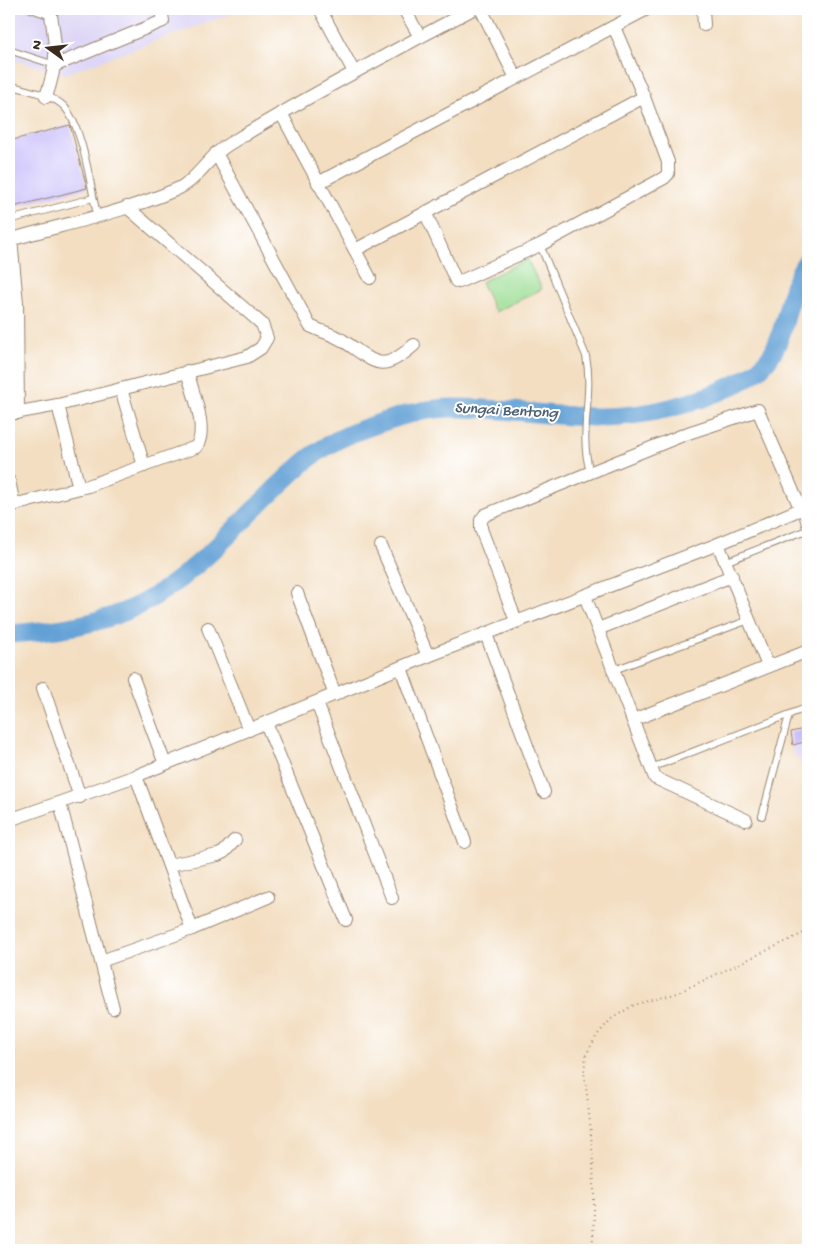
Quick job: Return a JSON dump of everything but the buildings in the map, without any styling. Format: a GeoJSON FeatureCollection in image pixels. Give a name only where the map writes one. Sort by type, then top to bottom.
{"type":"FeatureCollection","features":[{"type":"Feature","properties":{"kind":"street"},"geometry":{"type":"LineString","coordinates":[[320,9],[354,72]]}},
{"type":"Feature","properties":{"kind":"street"},"geometry":{"type":"LineString","coordinates":[[404,9],[420,37]]}},
{"type":"Feature","properties":{"kind":"street"},"geometry":{"type":"LineString","coordinates":[[127,207],[265,328],[267,338],[261,348],[254,354],[58,405],[13,414],[17,304],[10,239],[127,207],[176,190],[190,183],[216,153],[281,113],[473,9]]}},
{"type":"Feature","properties":{"kind":"street"},"geometry":{"type":"LineString","coordinates":[[481,9],[516,78]]}},
{"type":"Feature","properties":{"kind":"street"},"geometry":{"type":"LineString","coordinates":[[318,182],[647,9]]}},
{"type":"Feature","properties":{"kind":"street"},"geometry":{"type":"LineString","coordinates":[[703,9],[704,25]]}},
{"type":"Feature","properties":{"kind":"street"},"geometry":{"type":"LineString","coordinates":[[46,97],[56,65],[50,12]]}},
{"type":"Feature","properties":{"kind":"street"},"geometry":{"type":"LineString","coordinates":[[56,65],[162,15]]}},
{"type":"Feature","properties":{"kind":"street"},"geometry":{"type":"LineString","coordinates":[[426,214],[456,281],[463,281],[540,245],[664,178],[668,174],[668,162],[644,97],[614,27]]}},
{"type":"Feature","properties":{"kind":"street"},"geometry":{"type":"LineString","coordinates":[[355,250],[644,97]]}},
{"type":"Feature","properties":{"kind":"street"},"geometry":{"type":"LineString","coordinates":[[281,113],[370,278]]}},
{"type":"Feature","properties":{"kind":"street"},"geometry":{"type":"LineString","coordinates":[[216,153],[310,326],[338,338],[370,360],[379,363],[396,360],[414,345]]}},
{"type":"Feature","properties":{"kind":"street"},"geometry":{"type":"LineString","coordinates":[[9,481],[11,506],[79,488],[191,451],[199,444],[202,426],[187,371]]}},
{"type":"Feature","properties":{"kind":"street"},"geometry":{"type":"LineString","coordinates":[[121,388],[144,466]]}},
{"type":"Feature","properties":{"kind":"street"},"geometry":{"type":"LineString","coordinates":[[58,405],[79,488]]}},
{"type":"Feature","properties":{"kind":"street"},"geometry":{"type":"LineString","coordinates":[[9,820],[80,797],[136,776],[428,656],[718,544],[805,508],[758,410],[688,433],[485,515],[481,520],[481,529],[516,622]]}},
{"type":"Feature","properties":{"kind":"street"},"geometry":{"type":"LineString","coordinates":[[718,544],[768,666]]}},
{"type":"Feature","properties":{"kind":"street"},"geometry":{"type":"LineString","coordinates":[[381,546],[428,656]]}},
{"type":"Feature","properties":{"kind":"street"},"geometry":{"type":"LineString","coordinates":[[598,629],[732,576]]}},
{"type":"Feature","properties":{"kind":"street"},"geometry":{"type":"LineString","coordinates":[[297,592],[335,695]]}},
{"type":"Feature","properties":{"kind":"street"},"geometry":{"type":"LineString","coordinates":[[585,596],[655,778],[746,820]]}},
{"type":"Feature","properties":{"kind":"street"},"geometry":{"type":"LineString","coordinates":[[208,628],[249,730]]}},
{"type":"Feature","properties":{"kind":"street"},"geometry":{"type":"LineString","coordinates":[[486,634],[544,792]]}},
{"type":"Feature","properties":{"kind":"street"},"geometry":{"type":"LineString","coordinates":[[633,720],[808,651]]}},
{"type":"Feature","properties":{"kind":"street"},"geometry":{"type":"LineString","coordinates":[[401,668],[465,842]]}},
{"type":"Feature","properties":{"kind":"street"},"geometry":{"type":"LineString","coordinates":[[132,678],[166,764]]}},
{"type":"Feature","properties":{"kind":"street"},"geometry":{"type":"LineString","coordinates":[[43,688],[80,797]]}},
{"type":"Feature","properties":{"kind":"street"},"geometry":{"type":"LineString","coordinates":[[317,703],[392,898]]}},
{"type":"Feature","properties":{"kind":"street"},"geometry":{"type":"LineString","coordinates":[[266,723],[346,920]]}},
{"type":"Feature","properties":{"kind":"street"},"geometry":{"type":"LineString","coordinates":[[136,776],[192,929]]}},
{"type":"Feature","properties":{"kind":"street"},"geometry":{"type":"LineString","coordinates":[[60,803],[113,1008]]}},
{"type":"Feature","properties":{"kind":"street"},"geometry":{"type":"LineString","coordinates":[[169,865],[218,855],[224,852],[235,840]]}},
{"type":"Feature","properties":{"kind":"street"},"geometry":{"type":"LineString","coordinates":[[101,961],[192,929],[268,897]]}},
{"type":"Feature","properties":{"kind":"lane"},"geometry":{"type":"LineString","coordinates":[[31,9],[50,12]]}},
{"type":"Feature","properties":{"kind":"lane"},"geometry":{"type":"LineString","coordinates":[[9,50],[56,65]]}},
{"type":"Feature","properties":{"kind":"lane"},"geometry":{"type":"LineString","coordinates":[[9,85],[60,103],[73,119],[97,215]]}},
{"type":"Feature","properties":{"kind":"lane"},"geometry":{"type":"LineString","coordinates":[[9,220],[93,198]]}},
{"type":"Feature","properties":{"kind":"lane"},"geometry":{"type":"LineString","coordinates":[[540,245],[586,356],[589,368],[584,450],[590,472]]}},
{"type":"Feature","properties":{"kind":"lane"},"geometry":{"type":"LineString","coordinates":[[726,562],[808,532],[805,508]]}},
{"type":"Feature","properties":{"kind":"lane"},"geometry":{"type":"LineString","coordinates":[[614,670],[749,620]]}},
{"type":"Feature","properties":{"kind":"lane"},"geometry":{"type":"LineString","coordinates":[[651,768],[808,707]]}},
{"type":"Feature","properties":{"kind":"lane"},"geometry":{"type":"LineString","coordinates":[[762,816],[788,715]]}},
{"type":"Feature","properties":{"kind":"path"},"geometry":{"type":"LineString","coordinates":[[592,1250],[594,1223],[592,1177],[584,1072],[586,1056],[597,1036],[611,1018],[634,1005],[675,994],[808,931]]}},
{"type":"Feature","properties":{"kind":"shaded area"},"geometry":{"type":"Polygon","coordinates":[[[9,9],[244,9],[65,74],[9,59],[9,9]]]}},
{"type":"Feature","properties":{"kind":"shaded area"},"geometry":{"type":"Polygon","coordinates":[[[808,726],[808,776],[792,750],[788,731],[808,726]]]}},
{"type":"Feature","properties":{"kind":"green space"},"geometry":{"type":"Polygon","coordinates":[[[527,259],[542,289],[495,312],[481,282],[527,259]]]}},
{"type":"Feature","properties":{"kind":"waterway","name":"Sungai Bentong"},"geometry":{"type":"LineString","coordinates":[[9,634],[59,629],[109,618],[157,595],[207,556],[289,475],[311,457],[348,435],[384,422],[440,408],[488,409],[581,417],[635,415],[688,403],[738,383],[757,371],[769,358],[778,343],[798,276],[808,259]]}}]}
